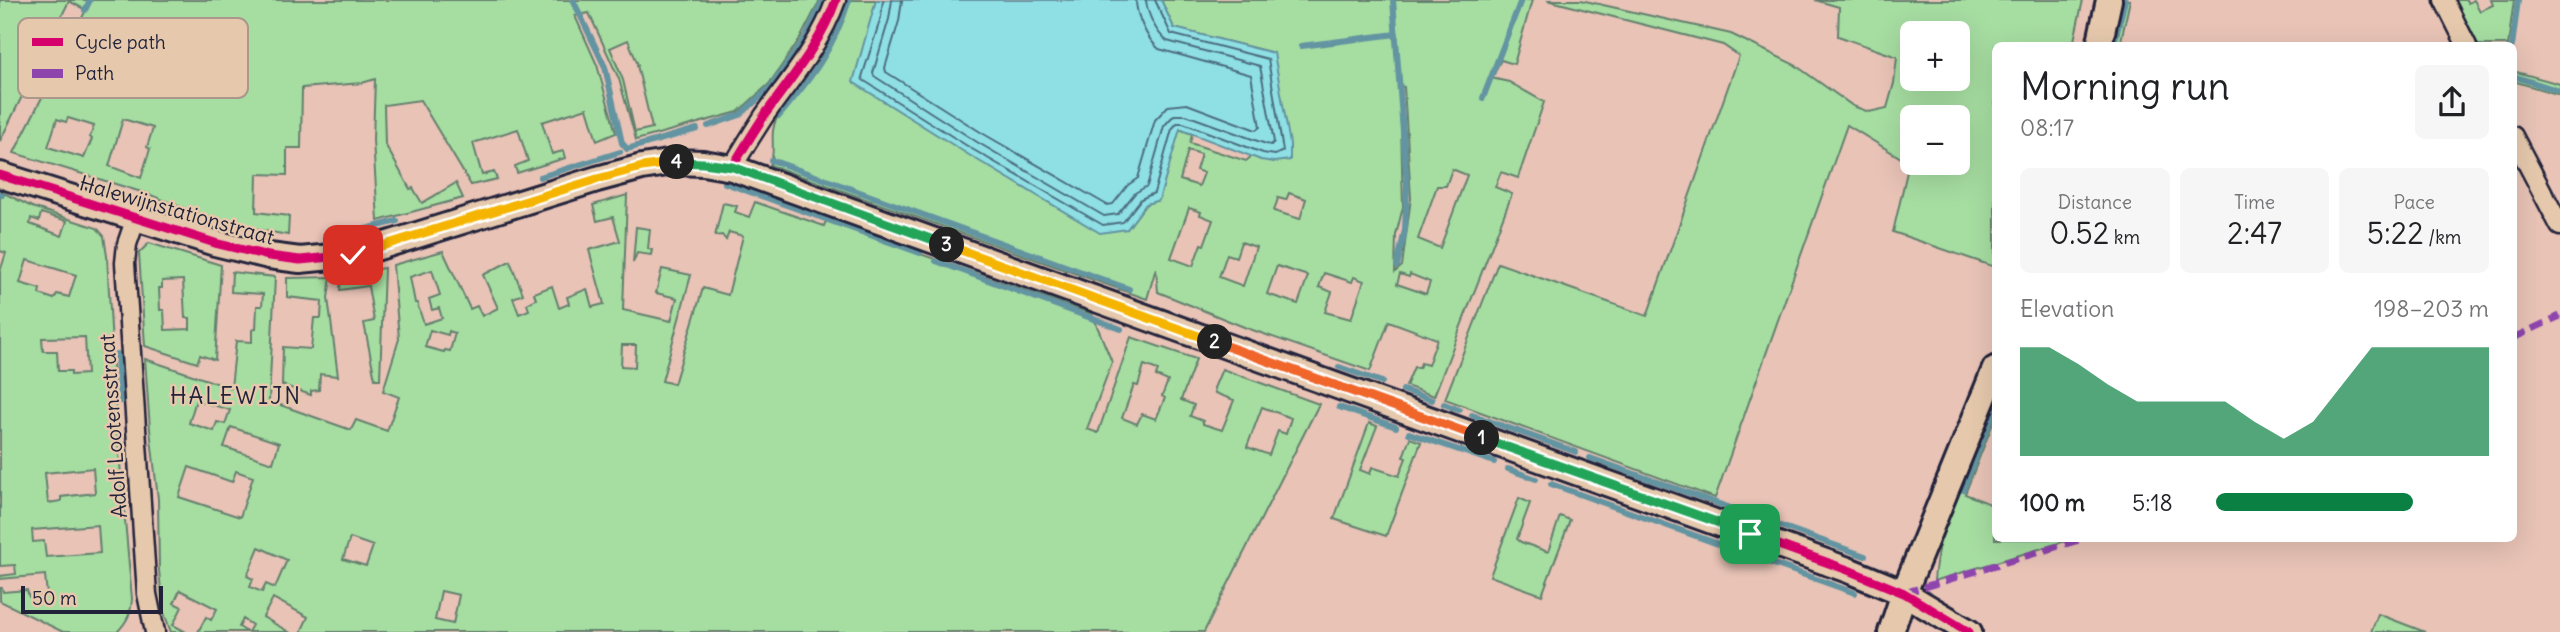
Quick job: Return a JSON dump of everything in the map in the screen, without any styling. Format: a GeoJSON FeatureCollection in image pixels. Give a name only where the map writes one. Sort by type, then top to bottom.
{"type":"FeatureCollection","features":[{"type":"Feature","properties":{"kind":"street"},"geometry":{"type":"LineString","coordinates":[[733,167],[765,114],[797,74],[821,36],[836,0]]}},
{"type":"Feature","properties":{"kind":"street"},"geometry":{"type":"LineString","coordinates":[[2100,42],[2109,0]]}},
{"type":"Feature","properties":{"kind":"street"},"geometry":{"type":"LineString","coordinates":[[2444,0],[2465,42]]}},
{"type":"Feature","properties":{"kind":"street"},"geometry":{"type":"LineString","coordinates":[[2517,144],[2560,226]]}},
{"type":"Feature","properties":{"kind":"street","name":"Halewijnstationstraat"},"geometry":{"type":"LineString","coordinates":[[0,174],[269,257],[300,260],[353,255],[642,167],[674,162],[733,167],[1835,565],[1904,593],[1969,632]]}},
{"type":"Feature","properties":{"kind":"street","name":"Adolf Lootensstraat"},"geometry":{"type":"LineString","coordinates":[[136,218],[127,244],[125,263],[147,594],[155,632]]}},
{"type":"Feature","properties":{"kind":"street"},"geometry":{"type":"LineString","coordinates":[[1891,632],[1904,593],[1992,376]]}},
{"type":"Feature","properties":{"kind":"green space"},"geometry":{"type":"Polygon","coordinates":[[[0,0],[820,0],[801,37],[769,84],[738,112],[636,140],[619,79],[589,13],[575,16],[597,65],[616,133],[597,141],[587,108],[542,122],[552,154],[563,151],[565,158],[517,173],[515,166],[528,161],[518,129],[473,143],[482,175],[494,172],[497,179],[471,185],[420,100],[384,105],[385,144],[410,189],[413,188],[422,203],[456,183],[463,198],[378,221],[373,140],[375,79],[362,83],[302,88],[301,148],[287,148],[287,175],[257,174],[256,212],[289,216],[288,235],[243,227],[148,194],[14,153],[42,98],[248,98],[248,18],[82,18],[86,10],[69,1],[61,18],[18,18],[18,98],[21,98],[0,141],[0,0]],[[628,40],[610,48],[623,80],[635,132],[652,128],[638,65],[628,40]],[[68,118],[66,122],[57,119],[48,147],[84,158],[94,126],[68,118]],[[123,119],[109,166],[141,178],[153,128],[123,119]]]}},
{"type":"Feature","properties":{"kind":"green space"},"geometry":{"type":"Polygon","coordinates":[[[843,0],[876,0],[874,15],[1127,229],[1146,204],[1159,200],[1179,129],[1192,134],[1190,143],[1246,161],[1252,156],[1261,160],[1274,53],[1174,28],[1161,0],[1532,0],[1514,64],[1501,60],[1491,78],[1509,82],[1544,102],[1518,178],[1501,172],[1495,187],[1512,194],[1434,396],[1406,386],[1414,367],[1419,368],[1421,363],[1428,365],[1437,339],[1389,321],[1370,371],[1244,327],[1158,292],[1156,268],[1147,299],[770,165],[774,124],[817,65],[843,0]],[[1400,86],[1403,207],[1396,235],[1395,272],[1402,266],[1411,198],[1404,87],[1400,86]],[[1188,150],[1180,180],[1199,186],[1204,173],[1196,170],[1201,154],[1188,150]],[[1452,169],[1446,186],[1437,186],[1418,239],[1440,248],[1467,175],[1452,169]],[[1289,193],[1286,200],[1278,198],[1274,211],[1300,219],[1306,199],[1289,193]],[[1189,208],[1171,258],[1193,266],[1213,220],[1189,208]],[[1241,242],[1236,257],[1227,254],[1219,277],[1243,286],[1256,247],[1241,242]],[[1277,266],[1267,294],[1298,304],[1308,276],[1277,266]],[[1324,273],[1319,287],[1332,292],[1325,312],[1351,319],[1364,281],[1354,277],[1352,282],[1324,273]],[[1400,274],[1397,284],[1426,294],[1430,282],[1410,274],[1409,277],[1400,274]]]}},
{"type":"Feature","properties":{"kind":"green space"},"geometry":{"type":"Polygon","coordinates":[[[1547,0],[1581,0],[1731,34],[1795,65],[1853,106],[1869,112],[1887,108],[1897,57],[1838,36],[1839,7],[1815,0],[2083,0],[2074,42],[1992,42],[1992,266],[1893,232],[1906,175],[1970,175],[1970,105],[1900,105],[1900,157],[1847,125],[1715,498],[1445,399],[1498,263],[1647,316],[1739,56],[1723,45],[1547,0]]]}},
{"type":"Feature","properties":{"kind":"green space"},"geometry":{"type":"Polygon","coordinates":[[[2118,0],[2130,0],[2121,42],[2109,42],[2118,0]]]}},
{"type":"Feature","properties":{"kind":"green space"},"geometry":{"type":"Polygon","coordinates":[[[2455,0],[2466,0],[2468,3],[2474,0],[2480,11],[2493,5],[2491,0],[2514,0],[2508,42],[2476,42],[2455,0]]]}},
{"type":"Feature","properties":{"kind":"green space"},"geometry":{"type":"Polygon","coordinates":[[[2517,72],[2560,84],[2560,95],[2517,82],[2517,72]]]}},
{"type":"Feature","properties":{"kind":"green space"},"geometry":{"type":"Polygon","coordinates":[[[0,191],[32,207],[97,228],[104,236],[132,599],[128,617],[117,632],[63,632],[0,601],[0,588],[3,592],[27,590],[29,597],[47,595],[45,575],[0,579],[0,576],[16,574],[15,565],[0,566],[0,272],[6,253],[0,251],[0,191]],[[41,213],[39,221],[31,218],[30,224],[62,236],[67,221],[41,213]],[[27,260],[20,283],[40,289],[39,294],[54,299],[57,294],[69,297],[76,275],[27,260]],[[85,337],[42,338],[43,351],[57,351],[58,371],[71,371],[71,375],[87,374],[85,337]],[[93,468],[45,473],[48,503],[61,501],[61,497],[95,493],[93,468]],[[98,525],[32,530],[33,542],[44,541],[46,557],[100,553],[98,525]]]}},
{"type":"Feature","properties":{"kind":"green space"},"geometry":{"type":"Polygon","coordinates":[[[627,195],[623,310],[671,321],[677,298],[656,293],[662,269],[691,275],[662,381],[674,384],[703,288],[728,295],[743,236],[729,232],[726,240],[722,235],[715,236],[723,203],[737,206],[735,212],[749,217],[755,202],[824,226],[826,221],[1092,314],[1112,362],[1087,429],[1098,433],[1131,337],[1196,359],[1181,400],[1194,405],[1190,416],[1203,421],[1203,424],[1222,430],[1234,400],[1215,393],[1214,388],[1222,369],[1319,404],[1204,632],[301,632],[308,617],[273,598],[263,617],[289,632],[248,632],[252,625],[243,619],[239,627],[247,632],[198,632],[206,617],[211,620],[217,609],[180,590],[174,603],[182,607],[173,625],[186,632],[171,632],[163,610],[159,570],[158,499],[145,359],[231,388],[236,341],[252,342],[252,330],[256,329],[257,306],[262,306],[263,294],[231,292],[232,272],[275,277],[269,401],[351,430],[356,420],[387,431],[399,397],[383,391],[399,339],[393,265],[443,251],[470,309],[477,306],[482,316],[498,308],[483,275],[510,261],[523,294],[513,298],[519,314],[529,310],[527,304],[536,299],[534,293],[552,286],[559,308],[569,304],[567,297],[587,289],[592,307],[604,304],[589,250],[620,241],[613,217],[597,221],[593,205],[627,195]],[[432,270],[410,277],[415,303],[424,324],[442,318],[439,308],[432,310],[429,299],[440,295],[432,270]],[[430,330],[425,347],[444,352],[450,351],[455,333],[449,331],[448,335],[430,330]],[[622,345],[621,366],[635,367],[636,345],[622,345]],[[1144,365],[1138,386],[1134,385],[1122,418],[1137,424],[1142,414],[1156,419],[1165,398],[1162,396],[1168,381],[1156,376],[1158,370],[1144,365]],[[196,400],[189,423],[214,431],[217,422],[225,424],[230,410],[196,400]],[[1262,407],[1247,447],[1269,455],[1278,431],[1286,434],[1291,418],[1262,407]],[[231,427],[224,447],[273,463],[279,443],[231,427]],[[189,467],[179,497],[240,517],[253,477],[236,471],[232,482],[189,467]],[[350,538],[343,559],[366,566],[373,546],[350,538]],[[259,547],[247,576],[253,579],[250,587],[262,592],[266,584],[275,588],[287,560],[259,547]],[[441,591],[435,620],[453,624],[459,595],[441,591]]]}},
{"type":"Feature","properties":{"kind":"green space"},"geometry":{"type":"Polygon","coordinates":[[[636,227],[650,229],[648,249],[652,250],[651,255],[637,253],[633,263],[636,227]]]}},
{"type":"Feature","properties":{"kind":"green space"},"geometry":{"type":"Polygon","coordinates":[[[149,243],[221,265],[215,360],[200,355],[197,363],[145,346],[139,253],[149,243]],[[183,280],[162,281],[162,288],[159,288],[160,310],[164,310],[165,330],[190,329],[190,318],[185,318],[183,280]]]}},
{"type":"Feature","properties":{"kind":"green space"},"geometry":{"type":"Polygon","coordinates":[[[384,268],[380,379],[375,379],[364,323],[374,321],[368,286],[340,290],[341,275],[384,268]]]}},
{"type":"Feature","properties":{"kind":"green space"},"geometry":{"type":"Polygon","coordinates":[[[331,277],[328,298],[338,376],[320,374],[319,390],[311,391],[311,395],[282,385],[283,347],[311,349],[314,318],[321,318],[322,301],[287,297],[287,278],[331,277]]]}},
{"type":"Feature","properties":{"kind":"green space"},"geometry":{"type":"Polygon","coordinates":[[[1992,398],[1992,426],[1965,494],[1992,505],[1992,542],[2062,542],[1934,581],[1942,534],[1992,398]]]}},
{"type":"Feature","properties":{"kind":"green space"},"geometry":{"type":"Polygon","coordinates":[[[1369,423],[1377,426],[1360,470],[1370,474],[1372,467],[1399,476],[1410,438],[1421,442],[1386,536],[1334,519],[1369,423]]]}},
{"type":"Feature","properties":{"kind":"green space"},"geometry":{"type":"Polygon","coordinates":[[[1519,498],[1530,503],[1517,539],[1521,542],[1548,552],[1560,516],[1570,520],[1542,595],[1490,576],[1519,498]]]}},
{"type":"Feature","properties":{"kind":"green space"},"geometry":{"type":"Polygon","coordinates":[[[2378,614],[2425,632],[2371,632],[2378,614]]]}},
{"type":"Feature","properties":{"kind":"water"},"geometry":{"type":"Polygon","coordinates":[[[876,0],[1161,0],[1174,28],[1274,53],[1290,144],[1290,160],[1261,160],[1180,129],[1159,200],[1146,204],[1127,229],[1100,233],[853,82],[876,0]]]}},
{"type":"Feature","properties":{"kind":"waterway"},"geometry":{"type":"LineString","coordinates":[[85,10],[90,0]]}},
{"type":"Feature","properties":{"kind":"waterway"},"geometry":{"type":"LineString","coordinates":[[573,0],[605,67],[622,143],[627,149],[697,129]]}},
{"type":"Feature","properties":{"kind":"waterway"},"geometry":{"type":"LineString","coordinates":[[708,126],[740,115],[771,87],[806,37],[823,0]]}},
{"type":"Feature","properties":{"kind":"waterway"},"geometry":{"type":"LineString","coordinates":[[779,116],[829,48],[849,0]]}},
{"type":"Feature","properties":{"kind":"waterway"},"geometry":{"type":"LineString","coordinates":[[1393,0],[1407,185],[1405,230],[1397,266]]}},
{"type":"Feature","properties":{"kind":"waterway"},"geometry":{"type":"LineString","coordinates":[[1483,98],[1521,0]]}},
{"type":"Feature","properties":{"kind":"waterway"},"geometry":{"type":"LineString","coordinates":[[2114,42],[2125,0]]}},
{"type":"Feature","properties":{"kind":"waterway"},"geometry":{"type":"LineString","coordinates":[[2513,42],[2518,0]]}},
{"type":"Feature","properties":{"kind":"waterway"},"geometry":{"type":"LineString","coordinates":[[1301,46],[1396,34]]}},
{"type":"Feature","properties":{"kind":"waterway"},"geometry":{"type":"LineString","coordinates":[[2517,77],[2560,91]]}},
{"type":"Feature","properties":{"kind":"waterway"},"geometry":{"type":"LineString","coordinates":[[540,177],[620,152]]}},
{"type":"Feature","properties":{"kind":"waterway"},"geometry":{"type":"LineString","coordinates":[[771,160],[1129,289]]}},
{"type":"Feature","properties":{"kind":"waterway"},"geometry":{"type":"LineString","coordinates":[[725,183],[920,253]]}},
{"type":"Feature","properties":{"kind":"waterway"},"geometry":{"type":"LineString","coordinates":[[358,231],[397,221]]}},
{"type":"Feature","properties":{"kind":"waterway"},"geometry":{"type":"LineString","coordinates":[[936,261],[1121,329]]}},
{"type":"Feature","properties":{"kind":"waterway"},"geometry":{"type":"LineString","coordinates":[[117,354],[120,401]]}},
{"type":"Feature","properties":{"kind":"waterway"},"geometry":{"type":"LineString","coordinates":[[1339,367],[1382,382]]}},
{"type":"Feature","properties":{"kind":"waterway"},"geometry":{"type":"LineString","coordinates":[[1403,390],[1432,400]]}},
{"type":"Feature","properties":{"kind":"waterway"},"geometry":{"type":"LineString","coordinates":[[1444,404],[1459,410]]}},
{"type":"Feature","properties":{"kind":"waterway"},"geometry":{"type":"LineString","coordinates":[[1339,407],[1396,427]]}},
{"type":"Feature","properties":{"kind":"waterway"},"geometry":{"type":"LineString","coordinates":[[1472,415],[1576,452]]}},
{"type":"Feature","properties":{"kind":"waterway"},"geometry":{"type":"LineString","coordinates":[[1963,490],[1992,417]]}},
{"type":"Feature","properties":{"kind":"waterway"},"geometry":{"type":"LineString","coordinates":[[1409,433],[1494,462]]}},
{"type":"Feature","properties":{"kind":"waterway"},"geometry":{"type":"LineString","coordinates":[[1590,458],[1865,556]]}},
{"type":"Feature","properties":{"kind":"waterway"},"geometry":{"type":"LineString","coordinates":[[1508,469],[1536,479]]}},
{"type":"Feature","properties":{"kind":"waterway"},"geometry":{"type":"LineString","coordinates":[[1551,484],[1855,593]]}},
{"type":"Feature","properties":{"kind":"marked path"},"geometry":{"type":"LineString","coordinates":[[2517,336],[2560,316]]}},
{"type":"Feature","properties":{"kind":"marked path"},"geometry":{"type":"LineString","coordinates":[[1904,593],[2072,542]]}},
{"type":"Feature","properties":{"kind":"cycle path"},"geometry":{"type":"LineString","coordinates":[[732,168],[822,32],[836,0]]}},
{"type":"Feature","properties":{"kind":"cycle path"},"geometry":{"type":"LineString","coordinates":[[0,175],[215,243],[269,256],[300,260],[353,255],[642,167],[674,162],[732,168],[1848,570],[1904,593],[1969,632]]}},
{"type":"Feature","properties":{"kind":"district","name":"HALEWIJN"},"geometry":{"type":"Point","coordinates":[236,395]}},
{"type":"Feature","properties":{"kind":"route"},"geometry":{"type":"LineString","coordinates":[[353,255],[642,167],[674,162],[733,167],[1750,534]]}}]}
